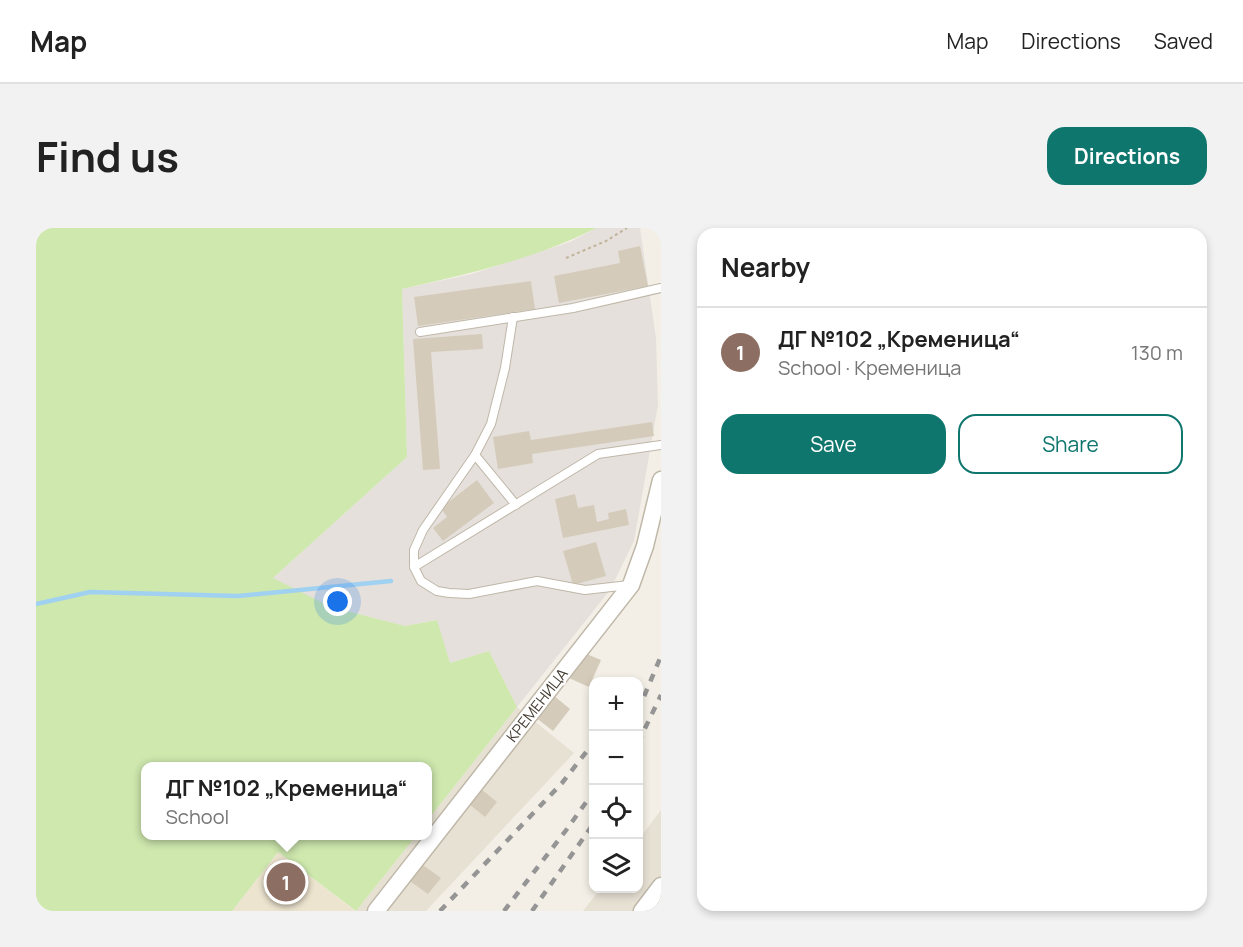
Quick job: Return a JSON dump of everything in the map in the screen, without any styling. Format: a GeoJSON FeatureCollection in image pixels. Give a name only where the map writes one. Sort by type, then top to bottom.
{"type":"FeatureCollection","features":[{"type":"Feature","properties":{"kind":"street","name":"КРЕМЕНИЦА"},"geometry":{"type":"LineString","coordinates":[[432,839],[631,585],[645,546],[661,480]]}},
{"type":"Feature","properties":{"kind":"street","name":"КРЕМЕНИЦА"},"geometry":{"type":"LineString","coordinates":[[376,911],[432,840]]}},
{"type":"Feature","properties":{"kind":"street"},"geometry":{"type":"LineString","coordinates":[[642,911],[661,886]]}},
{"type":"Feature","properties":{"kind":"lane"},"geometry":{"type":"LineString","coordinates":[[420,332],[573,308],[661,288]]}},
{"type":"Feature","properties":{"kind":"lane"},"geometry":{"type":"LineString","coordinates":[[513,317],[505,368],[491,424],[475,455],[423,530],[414,550],[414,567],[421,581],[437,591],[449,593],[469,594],[537,581],[585,590],[631,585]]}},
{"type":"Feature","properties":{"kind":"lane"},"geometry":{"type":"LineString","coordinates":[[414,567],[598,454],[661,445]]}},
{"type":"Feature","properties":{"kind":"lane"},"geometry":{"type":"LineString","coordinates":[[475,455],[516,505]]}},
{"type":"Feature","properties":{"kind":"path"},"geometry":{"type":"LineString","coordinates":[[566,258],[606,241],[627,228]]}},
{"type":"Feature","properties":{"kind":"shaded area"},"geometry":{"type":"Polygon","coordinates":[[[596,228],[640,228],[656,338],[658,405],[634,541],[610,590],[517,707],[489,651],[450,663],[436,620],[405,626],[331,607],[272,579],[407,457],[402,289],[472,274],[570,242],[596,228]]]}},
{"type":"Feature","properties":{"kind":"shaded area"},"geometry":{"type":"Polygon","coordinates":[[[517,707],[574,753],[426,911],[356,911],[413,840],[432,840],[432,815],[517,707]]]}},
{"type":"Feature","properties":{"kind":"shaded area"},"geometry":{"type":"Polygon","coordinates":[[[661,810],[661,911],[583,911],[597,893],[643,893],[643,834],[661,810]]]}},
{"type":"Feature","properties":{"kind":"shaded area"},"geometry":{"type":"Polygon","coordinates":[[[278,852],[355,911],[232,911],[278,852]]]}},
{"type":"Feature","properties":{"kind":"green space"},"geometry":{"type":"Polygon","coordinates":[[[36,228],[596,228],[525,257],[402,289],[407,457],[273,578],[331,607],[405,626],[437,620],[450,663],[489,651],[517,707],[432,815],[432,762],[141,762],[141,840],[413,840],[356,911],[278,852],[232,911],[36,911],[36,228]]]}},
{"type":"Feature","properties":{"kind":"building"},"geometry":{"type":"Polygon","coordinates":[[[640,246],[648,286],[559,303],[554,276],[620,263],[618,251],[640,246]]]}},
{"type":"Feature","properties":{"kind":"building"},"geometry":{"type":"Polygon","coordinates":[[[531,281],[535,309],[418,326],[414,297],[531,281]]]}},
{"type":"Feature","properties":{"kind":"building"},"geometry":{"type":"Polygon","coordinates":[[[482,334],[483,349],[431,352],[440,469],[423,470],[413,339],[482,334]]]}},
{"type":"Feature","properties":{"kind":"building"},"geometry":{"type":"Polygon","coordinates":[[[652,422],[654,436],[532,454],[533,463],[498,469],[493,437],[529,431],[531,440],[652,422]]]}},
{"type":"Feature","properties":{"kind":"building"},"geometry":{"type":"Polygon","coordinates":[[[477,480],[494,503],[443,541],[433,528],[447,517],[441,508],[477,480]]]}},
{"type":"Feature","properties":{"kind":"building"},"geometry":{"type":"Polygon","coordinates":[[[575,494],[578,508],[594,505],[597,522],[609,519],[608,513],[626,509],[629,525],[563,538],[555,499],[575,494]]]}},
{"type":"Feature","properties":{"kind":"building"},"geometry":{"type":"Polygon","coordinates":[[[596,542],[606,576],[573,585],[563,551],[596,542]]]}},
{"type":"Feature","properties":{"kind":"building"},"geometry":{"type":"Polygon","coordinates":[[[582,652],[601,660],[593,677],[589,677],[589,687],[569,678],[582,652]]]}},
{"type":"Feature","properties":{"kind":"building"},"geometry":{"type":"Polygon","coordinates":[[[553,695],[570,709],[553,731],[535,717],[553,695]]]}},
{"type":"Feature","properties":{"kind":"building"},"geometry":{"type":"Polygon","coordinates":[[[481,789],[497,802],[485,817],[469,804],[481,789]]]}},
{"type":"Feature","properties":{"kind":"building"},"geometry":{"type":"Polygon","coordinates":[[[420,863],[441,878],[428,894],[407,879],[420,863]]]}},
{"type":"Feature","properties":{"kind":"waterway"},"geometry":{"type":"LineString","coordinates":[[36,604],[90,592],[238,596],[391,581]]}},
{"type":"Feature","properties":{"kind":"railway"},"geometry":{"type":"LineString","coordinates":[[643,699],[661,656]]}},
{"type":"Feature","properties":{"kind":"railway"},"geometry":{"type":"LineString","coordinates":[[643,733],[661,695]]}},
{"type":"Feature","properties":{"kind":"railway"},"geometry":{"type":"LineString","coordinates":[[440,911],[562,783],[589,748]]}},
{"type":"Feature","properties":{"kind":"railway"},"geometry":{"type":"LineString","coordinates":[[504,911],[589,798]]}},
{"type":"Feature","properties":{"kind":"railway"},"geometry":{"type":"LineString","coordinates":[[532,911],[589,830]]}},
{"type":"Feature","properties":{"kind":"place","name":"ДГ №102 „Кременица“"},"geometry":{"type":"Point","coordinates":[286,882]}}]}
